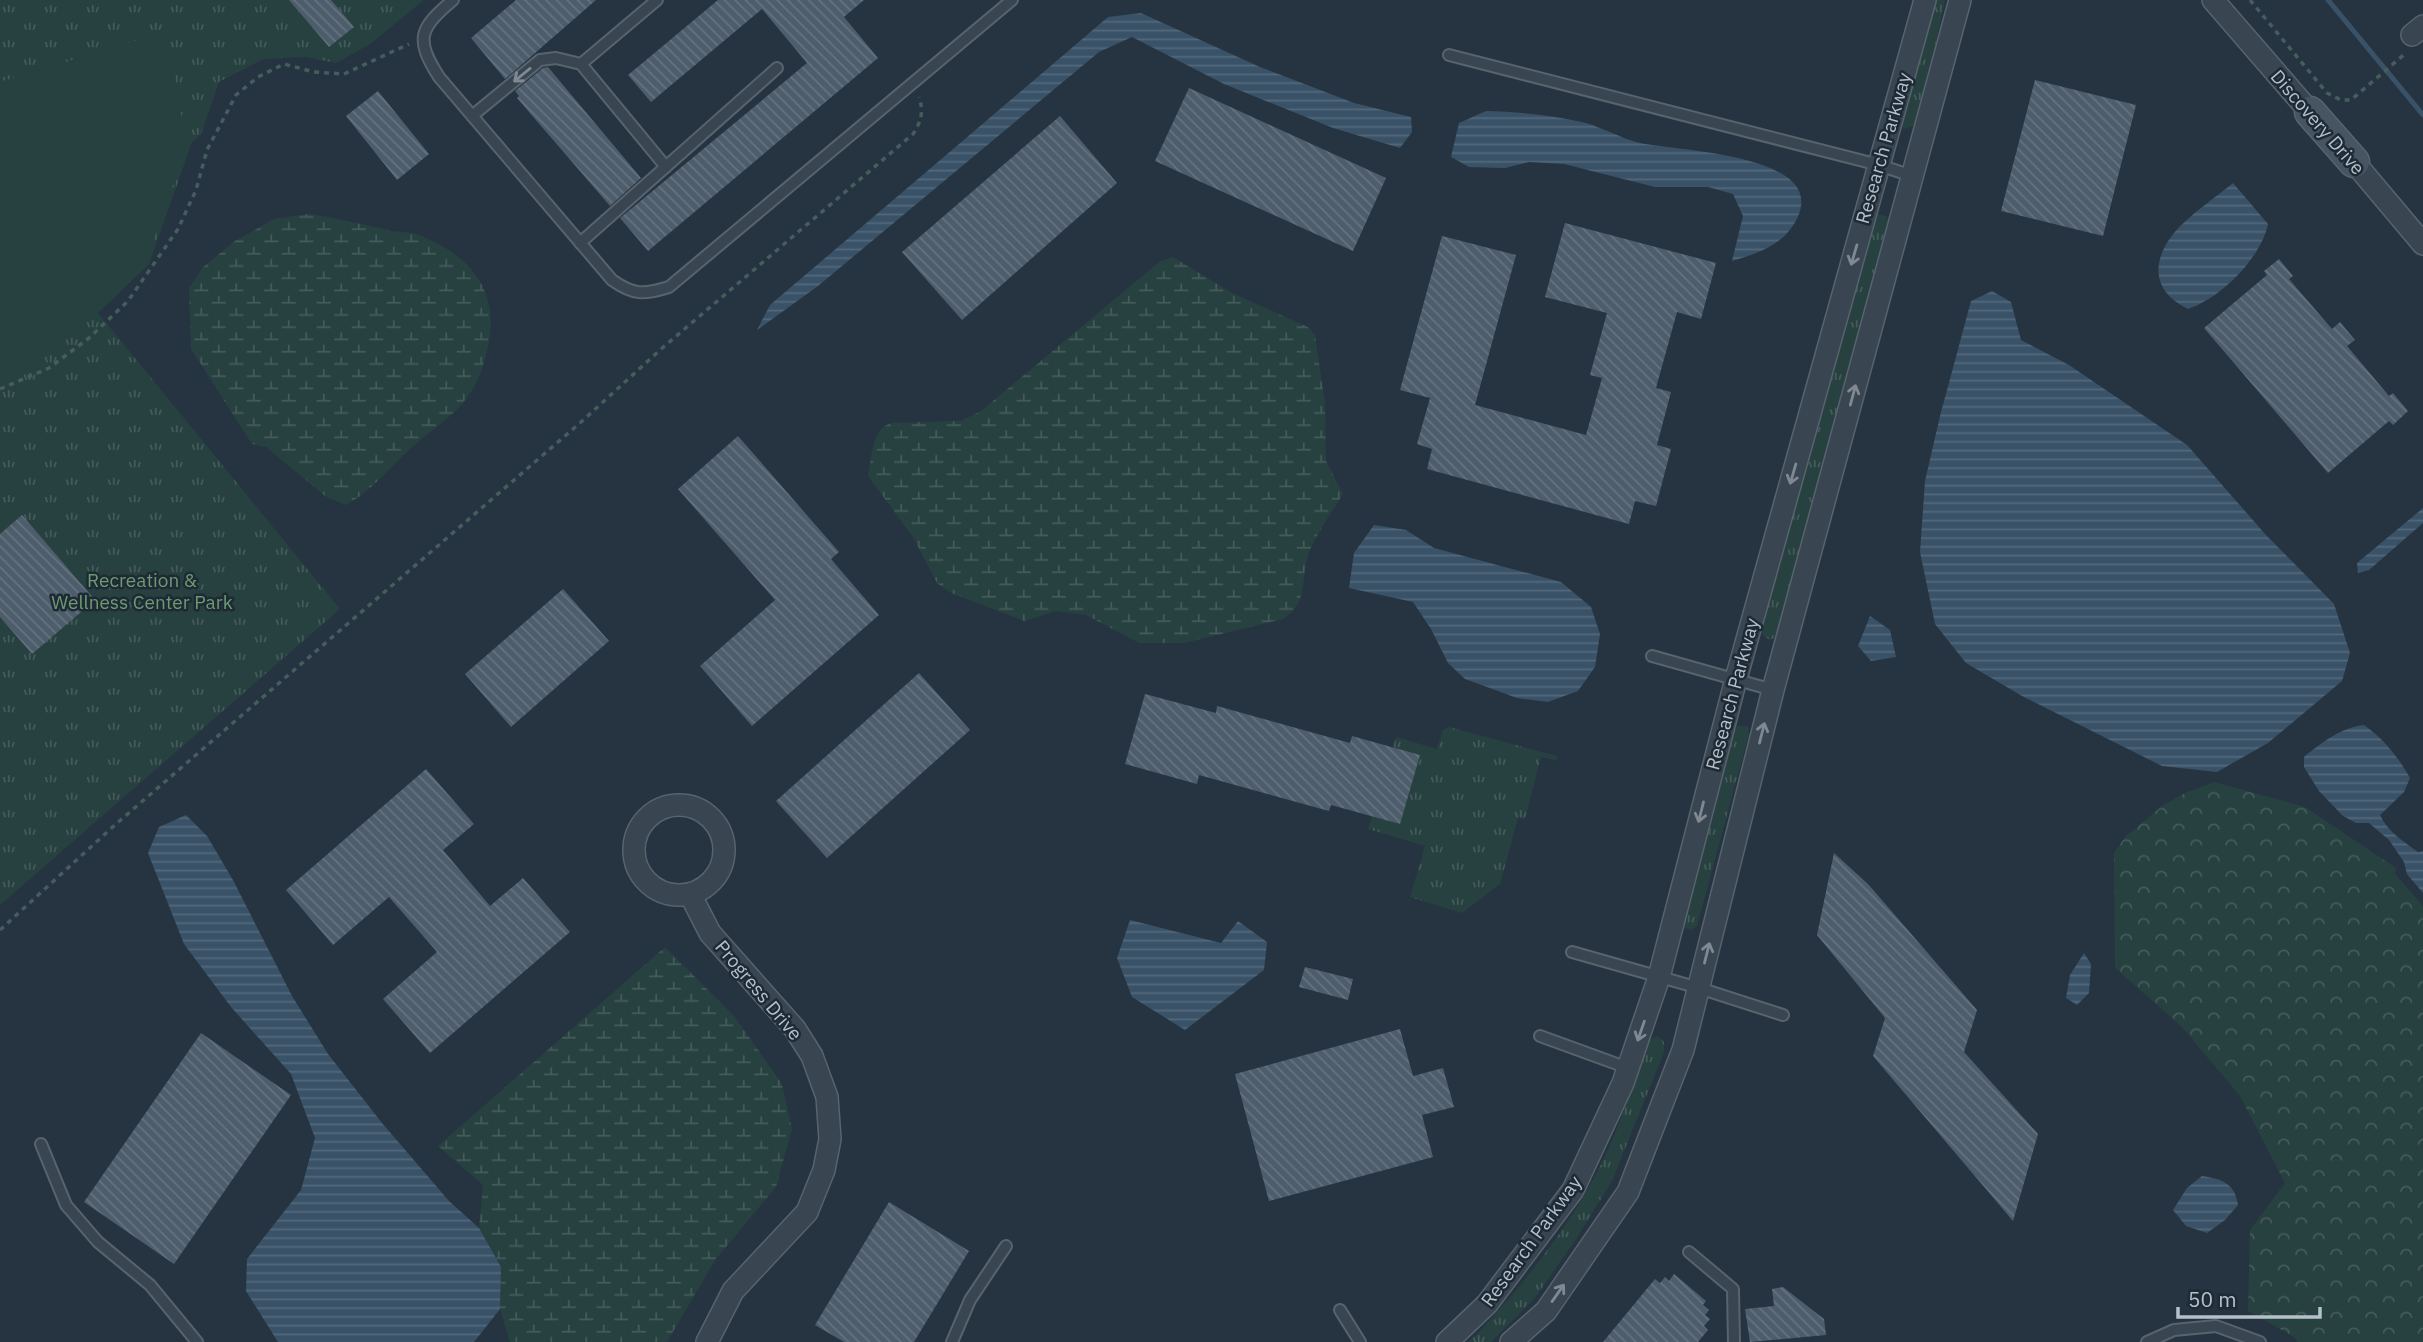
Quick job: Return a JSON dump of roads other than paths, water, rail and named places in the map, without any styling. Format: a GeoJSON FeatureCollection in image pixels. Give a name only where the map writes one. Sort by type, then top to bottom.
{"type":"FeatureCollection","features":[{"type":"Feature","properties":{"kind":"street","name":"Research Parkway"},"geometry":{"type":"LineString","coordinates":[[1447,1342],[1487,1304],[1573,1190],[1628,1068],[1659,977],[1735,680],[1925,0]]}},
{"type":"Feature","properties":{"kind":"street","name":"Research Parkway"},"geometry":{"type":"LineString","coordinates":[[1511,1342],[1546,1311],[1628,1192],[1683,1050],[1773,690],[1960,0]]}},
{"type":"Feature","properties":{"kind":"street","name":"Discovery Drive"},"geometry":{"type":"LineString","coordinates":[[2213,0],[2423,244]]}},
{"type":"Feature","properties":{"kind":"street"},"geometry":{"type":"LineString","coordinates":[[680,804],[705,813],[716,823],[722,836],[725,851],[718,872],[704,888],[690,894],[670,895],[655,889],[643,878],[636,865],[633,849],[636,833],[655,811],[667,806],[680,804]]}},
{"type":"Feature","properties":{"kind":"street","name":"Progress Drive"},"geometry":{"type":"LineString","coordinates":[[690,894],[710,933],[795,1029],[812,1056],[827,1097],[830,1139],[824,1170],[807,1212],[733,1291],[706,1342]]}},
{"type":"Feature","properties":{"kind":"lane"},"geometry":{"type":"LineString","coordinates":[[453,0],[428,21],[424,37],[427,58],[439,77],[612,280],[626,290],[648,294],[669,287],[1012,0]]}},
{"type":"Feature","properties":{"kind":"lane"},"geometry":{"type":"LineString","coordinates":[[581,64],[657,0]]}},
{"type":"Feature","properties":{"kind":"lane"},"geometry":{"type":"LineString","coordinates":[[1449,55],[1879,165],[1912,176]]}},
{"type":"Feature","properties":{"kind":"lane"},"geometry":{"type":"LineString","coordinates":[[472,116],[540,60],[556,58],[581,64],[666,167]]}},
{"type":"Feature","properties":{"kind":"lane"},"geometry":{"type":"LineString","coordinates":[[580,243],[777,68]]}},
{"type":"Feature","properties":{"kind":"lane"},"geometry":{"type":"LineString","coordinates":[[1651,656],[1773,690]]}},
{"type":"Feature","properties":{"kind":"lane"},"geometry":{"type":"LineString","coordinates":[[1572,953],[1699,988],[1783,1015]]}},
{"type":"Feature","properties":{"kind":"lane"},"geometry":{"type":"LineString","coordinates":[[1540,1036],[1628,1068]]}},
{"type":"Feature","properties":{"kind":"lane"},"geometry":{"type":"LineString","coordinates":[[41,1144],[66,1205],[98,1242],[150,1284],[197,1342]]}},
{"type":"Feature","properties":{"kind":"lane"},"geometry":{"type":"LineString","coordinates":[[952,1342],[970,1300],[1006,1246]]}},
{"type":"Feature","properties":{"kind":"lane"},"geometry":{"type":"LineString","coordinates":[[1689,1252],[1732,1289],[1734,1342]]}},
{"type":"Feature","properties":{"kind":"lane"},"geometry":{"type":"LineString","coordinates":[[1340,1310],[1360,1342]]}},
{"type":"Feature","properties":{"kind":"lane"},"geometry":{"type":"LineString","coordinates":[[2147,1342],[2174,1330],[2216,1326],[2260,1342]]}},
{"type":"Feature","properties":{"kind":"water"},"geometry":{"type":"Polygon","coordinates":[[[1141,13],[1260,67],[1354,103],[1411,117],[1412,132],[1400,148],[1333,128],[1224,84],[1132,37],[1099,52],[818,286],[757,330],[770,305],[1108,17],[1141,13]]]}},
{"type":"Feature","properties":{"kind":"water"},"geometry":{"type":"Polygon","coordinates":[[[1486,111],[1536,114],[1574,120],[1636,142],[1708,152],[1766,166],[1788,178],[1800,193],[1799,214],[1780,240],[1763,250],[1732,261],[1743,216],[1733,194],[1708,187],[1655,187],[1564,164],[1529,162],[1505,168],[1469,167],[1451,157],[1459,123],[1486,111]]]}},
{"type":"Feature","properties":{"kind":"water"},"geometry":{"type":"Polygon","coordinates":[[[2233,183],[2268,224],[2264,237],[2238,275],[2213,296],[2188,309],[2176,302],[2162,285],[2159,276],[2161,255],[2180,227],[2233,183]]]}},
{"type":"Feature","properties":{"kind":"water"},"geometry":{"type":"Polygon","coordinates":[[[1992,291],[2011,302],[2021,340],[2069,365],[2187,445],[2266,535],[2334,604],[2350,653],[2342,681],[2268,743],[2217,772],[2162,766],[2022,696],[1966,663],[1935,624],[1920,552],[1925,481],[1971,301],[1992,291]]]}},
{"type":"Feature","properties":{"kind":"water"},"geometry":{"type":"Polygon","coordinates":[[[2423,508],[2423,523],[2369,570],[2358,573],[2357,563],[2423,508]]]}},
{"type":"Feature","properties":{"kind":"water"},"geometry":{"type":"Polygon","coordinates":[[[1374,525],[1406,530],[1434,548],[1561,582],[1591,607],[1600,634],[1595,667],[1578,691],[1548,702],[1517,698],[1465,679],[1448,663],[1431,629],[1413,602],[1349,588],[1354,553],[1374,525]]]}},
{"type":"Feature","properties":{"kind":"water"},"geometry":{"type":"Polygon","coordinates":[[[1870,616],[1890,630],[1896,657],[1871,661],[1858,646],[1870,616]]]}},
{"type":"Feature","properties":{"kind":"water"},"geometry":{"type":"Polygon","coordinates":[[[2364,725],[2390,749],[2410,778],[2404,792],[2380,815],[2396,836],[2418,852],[2423,851],[2423,893],[2407,874],[2404,862],[2389,840],[2369,823],[2356,823],[2343,816],[2319,791],[2304,767],[2304,757],[2325,741],[2340,732],[2364,725]]]}},
{"type":"Feature","properties":{"kind":"water"},"geometry":{"type":"Polygon","coordinates":[[[186,815],[207,836],[233,880],[292,996],[328,1054],[382,1123],[449,1201],[479,1228],[501,1267],[500,1309],[474,1342],[278,1342],[246,1291],[247,1259],[301,1190],[315,1138],[291,1074],[231,1007],[184,944],[148,853],[159,827],[186,815]]]}},
{"type":"Feature","properties":{"kind":"water"},"geometry":{"type":"Polygon","coordinates":[[[1130,920],[1221,943],[1238,921],[1267,942],[1264,970],[1185,1030],[1132,997],[1117,958],[1130,920]]]}},
{"type":"Feature","properties":{"kind":"water"},"geometry":{"type":"Polygon","coordinates":[[[2084,953],[2091,964],[2089,993],[2077,1005],[2066,998],[2070,975],[2084,953]]]}},
{"type":"Feature","properties":{"kind":"water"},"geometry":{"type":"Polygon","coordinates":[[[2202,1176],[2216,1179],[2231,1187],[2238,1205],[2225,1220],[2207,1233],[2186,1226],[2173,1210],[2187,1188],[2202,1176]]]}},
{"type":"Feature","properties":{"kind":"waterway"},"geometry":{"type":"LineString","coordinates":[[2328,0],[2423,115]]}},
{"type":"Feature","properties":{"kind":"park label","name":"Recreation & Wellness Center Park"},"geometry":{"type":"Point","coordinates":[142,591]}}]}
